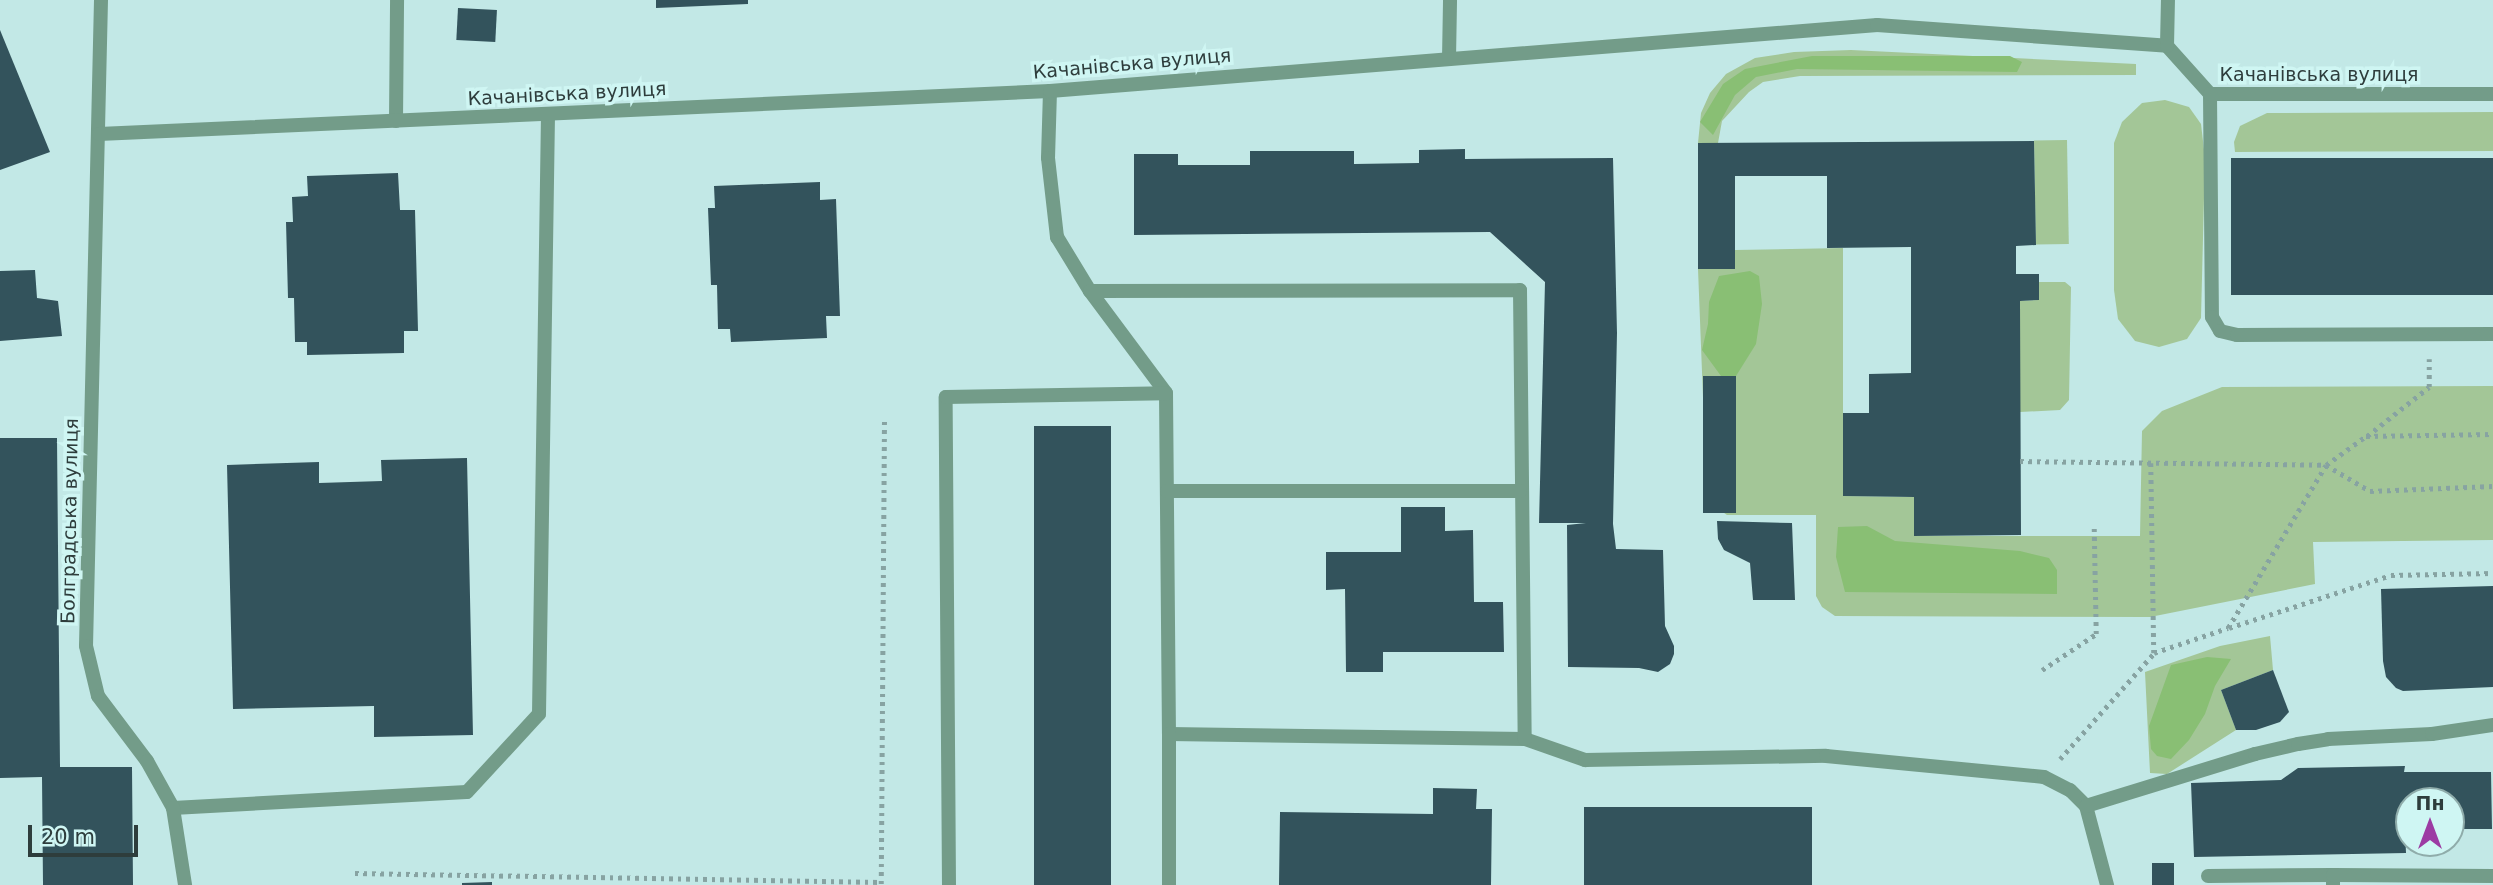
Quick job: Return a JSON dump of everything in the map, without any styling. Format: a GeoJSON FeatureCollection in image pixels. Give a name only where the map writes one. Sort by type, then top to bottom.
{"type":"FeatureCollection","features":[{"type":"Feature","properties":{"kind":"street","name":"Болградська вулиця"},"geometry":{"type":"LineString","coordinates":[[101,0],[86,646],[98,696],[146,761],[173,808],[186,885]]}},
{"type":"Feature","properties":{"kind":"street"},"geometry":{"type":"LineString","coordinates":[[396,121],[397,0]]}},
{"type":"Feature","properties":{"kind":"street"},"geometry":{"type":"LineString","coordinates":[[1449,59],[1450,0]]}},
{"type":"Feature","properties":{"kind":"street"},"geometry":{"type":"LineString","coordinates":[[2167,46],[2168,0]]}},
{"type":"Feature","properties":{"kind":"street","name":"Качанівська вулиця"},"geometry":{"type":"LineString","coordinates":[[99,134],[1050,91],[1877,25],[2167,46],[2210,94],[2493,94]]}},
{"type":"Feature","properties":{"kind":"street"},"geometry":{"type":"LineString","coordinates":[[1050,91],[1048,158],[1057,237],[1090,291],[1166,393],[1168,885]]}},
{"type":"Feature","properties":{"kind":"street"},"geometry":{"type":"LineString","coordinates":[[2210,94],[2212,307],[2213,317],[2220,331],[2237,335],[2493,334]]}},
{"type":"Feature","properties":{"kind":"street"},"geometry":{"type":"LineString","coordinates":[[173,808],[467,792],[539,713],[548,114]]}},
{"type":"Feature","properties":{"kind":"street"},"geometry":{"type":"LineString","coordinates":[[1090,291],[1520,290],[1520,491],[1525,739]]}},
{"type":"Feature","properties":{"kind":"street"},"geometry":{"type":"LineString","coordinates":[[949,885],[946,397],[1166,393]]}},
{"type":"Feature","properties":{"kind":"street"},"geometry":{"type":"LineString","coordinates":[[1167,491],[1520,491]]}},
{"type":"Feature","properties":{"kind":"street"},"geometry":{"type":"LineString","coordinates":[[2086,806],[2255,754],[2298,744],[2328,739],[2432,734],[2493,725]]}},
{"type":"Feature","properties":{"kind":"street"},"geometry":{"type":"LineString","coordinates":[[1169,734],[1525,739],[1585,761],[1826,756],[2044,777],[2070,790],[2086,806],[2107,885]]}},
{"type":"Feature","properties":{"kind":"street"},"geometry":{"type":"LineString","coordinates":[[2208,876],[2333,880],[2493,876]]}},
{"type":"Feature","properties":{"kind":"path"},"geometry":{"type":"LineString","coordinates":[[2228,628],[2326,465],[2429,387]]}},
{"type":"Feature","properties":{"kind":"path"},"geometry":{"type":"LineString","coordinates":[[355,873],[881,884],[884,419]]}},
{"type":"Feature","properties":{"kind":"path"},"geometry":{"type":"LineString","coordinates":[[2366,436],[2493,434]]}},
{"type":"Feature","properties":{"kind":"path"},"geometry":{"type":"LineString","coordinates":[[2020,461],[2326,465],[2370,491],[2493,486]]}},
{"type":"Feature","properties":{"kind":"path"},"geometry":{"type":"LineString","coordinates":[[2151,463],[2154,653]]}},
{"type":"Feature","properties":{"kind":"path"},"geometry":{"type":"LineString","coordinates":[[2042,670],[2096,635],[2094,524]]}},
{"type":"Feature","properties":{"kind":"path"},"geometry":{"type":"LineString","coordinates":[[2044,777],[2154,653],[2391,575],[2493,573]]}},
{"type":"Feature","properties":{"kind":"green space"},"geometry":{"type":"Polygon","coordinates":[[[1851,50],[2136,64],[2136,75],[1800,76],[1763,82],[1749,92],[1722,121],[1718,143],[1698,143],[1701,113],[1710,93],[1726,74],[1755,58],[1794,52],[1851,50]]]}},
{"type":"Feature","properties":{"kind":"green space"},"geometry":{"type":"Polygon","coordinates":[[[1812,56],[2010,56],[2022,62],[2017,72],[1797,69],[1756,77],[1735,95],[1713,135],[1700,122],[1723,84],[1745,69],[1812,56]]]}},
{"type":"Feature","properties":{"kind":"green space"},"geometry":{"type":"Polygon","coordinates":[[[2165,100],[2189,107],[2201,124],[2205,158],[2201,318],[2187,339],[2159,347],[2135,341],[2118,319],[2114,290],[2114,143],[2122,122],[2142,103],[2165,100]]]}},
{"type":"Feature","properties":{"kind":"green space"},"geometry":{"type":"Polygon","coordinates":[[[2493,112],[2493,151],[2235,152],[2234,142],[2240,126],[2267,113],[2493,112]]]}},
{"type":"Feature","properties":{"kind":"green space"},"geometry":{"type":"Polygon","coordinates":[[[2067,140],[2069,244],[2036,245],[2034,141],[2067,140]]]}},
{"type":"Feature","properties":{"kind":"green space"},"geometry":{"type":"Polygon","coordinates":[[[1843,248],[1843,496],[1914,497],[1914,536],[2140,536],[2142,431],[2162,411],[2222,387],[2493,386],[2493,540],[2313,542],[2315,584],[2150,617],[1835,616],[1822,607],[1816,596],[1816,515],[1727,515],[1707,501],[1698,269],[1735,269],[1735,250],[1843,248]]]}},
{"type":"Feature","properties":{"kind":"green space"},"geometry":{"type":"Polygon","coordinates":[[[1750,271],[1759,276],[1762,304],[1756,344],[1736,376],[1721,376],[1702,350],[1708,324],[1709,302],[1719,276],[1750,271]]]}},
{"type":"Feature","properties":{"kind":"green space"},"geometry":{"type":"Polygon","coordinates":[[[2039,282],[2065,282],[2071,287],[2069,400],[2060,410],[2020,412],[2020,301],[2039,300],[2039,282]]]}},
{"type":"Feature","properties":{"kind":"green space"},"geometry":{"type":"Polygon","coordinates":[[[1867,526],[1895,541],[2020,551],[2049,558],[2057,570],[2057,594],[1845,592],[1836,557],[1838,527],[1867,526]]]}},
{"type":"Feature","properties":{"kind":"green space"},"geometry":{"type":"Polygon","coordinates":[[[2270,636],[2273,670],[2221,690],[2236,730],[2167,774],[2150,773],[2145,672],[2220,646],[2270,636]]]}},
{"type":"Feature","properties":{"kind":"green space"},"geometry":{"type":"Polygon","coordinates":[[[2207,657],[2231,659],[2215,686],[2205,714],[2189,740],[2171,759],[2157,756],[2151,749],[2149,726],[2171,665],[2207,657]]]}},
{"type":"Feature","properties":{"kind":"building"},"geometry":{"type":"Polygon","coordinates":[[[656,0],[748,0],[748,4],[656,8],[656,0]]]}},
{"type":"Feature","properties":{"kind":"building"},"geometry":{"type":"Polygon","coordinates":[[[458,8],[497,10],[495,42],[456,40],[458,8]]]}},
{"type":"Feature","properties":{"kind":"building"},"geometry":{"type":"Polygon","coordinates":[[[0,30],[50,152],[0,170],[0,30]]]}},
{"type":"Feature","properties":{"kind":"building"},"geometry":{"type":"Polygon","coordinates":[[[2034,141],[2036,245],[2016,246],[2016,274],[2039,274],[2039,300],[2020,301],[2021,535],[1914,536],[1914,497],[1843,496],[1843,413],[1869,413],[1869,374],[1911,373],[1911,247],[1827,248],[1827,176],[1735,176],[1735,269],[1698,269],[1698,143],[2034,141]]]}},
{"type":"Feature","properties":{"kind":"building"},"geometry":{"type":"Polygon","coordinates":[[[1465,149],[1465,159],[1613,158],[1617,333],[1613,524],[1616,549],[1663,550],[1665,626],[1674,646],[1674,654],[1670,664],[1658,672],[1639,668],[1568,667],[1567,525],[1586,523],[1539,523],[1545,282],[1490,232],[1134,235],[1134,154],[1178,154],[1178,165],[1250,165],[1250,151],[1354,151],[1354,164],[1419,163],[1419,150],[1465,149]]]}},
{"type":"Feature","properties":{"kind":"building"},"geometry":{"type":"Polygon","coordinates":[[[2231,158],[2493,158],[2493,295],[2231,295],[2231,158]]]}},
{"type":"Feature","properties":{"kind":"building"},"geometry":{"type":"Polygon","coordinates":[[[398,173],[400,210],[415,210],[418,331],[404,331],[404,353],[307,355],[307,342],[295,342],[294,298],[288,298],[286,222],[293,222],[292,197],[308,196],[307,176],[398,173]]]}},
{"type":"Feature","properties":{"kind":"building"},"geometry":{"type":"Polygon","coordinates":[[[820,182],[820,200],[836,199],[840,316],[826,316],[827,338],[731,342],[730,329],[718,329],[717,285],[711,285],[708,208],[715,208],[714,186],[820,182]]]}},
{"type":"Feature","properties":{"kind":"building"},"geometry":{"type":"Polygon","coordinates":[[[35,270],[37,298],[58,301],[62,336],[0,341],[0,271],[35,270]]]}},
{"type":"Feature","properties":{"kind":"building"},"geometry":{"type":"Polygon","coordinates":[[[1703,376],[1736,376],[1736,513],[1703,513],[1703,376]]]}},
{"type":"Feature","properties":{"kind":"building"},"geometry":{"type":"Polygon","coordinates":[[[1034,426],[1111,426],[1111,885],[1034,885],[1034,426]]]}},
{"type":"Feature","properties":{"kind":"building"},"geometry":{"type":"Polygon","coordinates":[[[0,438],[57,438],[60,767],[132,767],[133,885],[43,885],[42,777],[0,778],[0,438]]]}},
{"type":"Feature","properties":{"kind":"building"},"geometry":{"type":"Polygon","coordinates":[[[467,458],[473,735],[374,737],[374,706],[233,709],[227,465],[319,462],[319,483],[382,481],[381,460],[467,458]]]}},
{"type":"Feature","properties":{"kind":"building"},"geometry":{"type":"Polygon","coordinates":[[[1401,507],[1445,507],[1445,531],[1473,530],[1474,602],[1503,602],[1504,652],[1383,652],[1383,672],[1346,672],[1345,589],[1326,590],[1326,552],[1401,552],[1401,507]]]}},
{"type":"Feature","properties":{"kind":"building"},"geometry":{"type":"Polygon","coordinates":[[[1717,521],[1792,523],[1795,600],[1753,600],[1750,563],[1724,550],[1718,539],[1717,521]]]}},
{"type":"Feature","properties":{"kind":"building"},"geometry":{"type":"Polygon","coordinates":[[[2493,586],[2493,687],[2403,691],[2396,688],[2386,677],[2383,661],[2381,589],[2493,586]]]}},
{"type":"Feature","properties":{"kind":"building"},"geometry":{"type":"Polygon","coordinates":[[[2273,670],[2289,712],[2280,722],[2256,730],[2236,730],[2221,690],[2273,670]]]}},
{"type":"Feature","properties":{"kind":"building"},"geometry":{"type":"Polygon","coordinates":[[[2405,766],[2404,772],[2491,772],[2492,829],[2465,829],[2465,787],[2395,787],[2395,853],[2194,857],[2191,783],[2281,780],[2298,768],[2405,766]]]}},
{"type":"Feature","properties":{"kind":"building"},"geometry":{"type":"Polygon","coordinates":[[[1433,788],[1477,789],[1476,809],[1492,809],[1491,885],[1279,885],[1280,812],[1433,814],[1433,788]]]}},
{"type":"Feature","properties":{"kind":"building"},"geometry":{"type":"Polygon","coordinates":[[[1584,807],[1812,807],[1812,885],[1584,885],[1584,807]]]}},
{"type":"Feature","properties":{"kind":"building"},"geometry":{"type":"Polygon","coordinates":[[[2152,863],[2174,863],[2174,885],[2152,885],[2152,863]]]}},
{"type":"Feature","properties":{"kind":"building"},"geometry":{"type":"Polygon","coordinates":[[[492,882],[492,885],[462,885],[462,883],[492,882]]]}}]}
